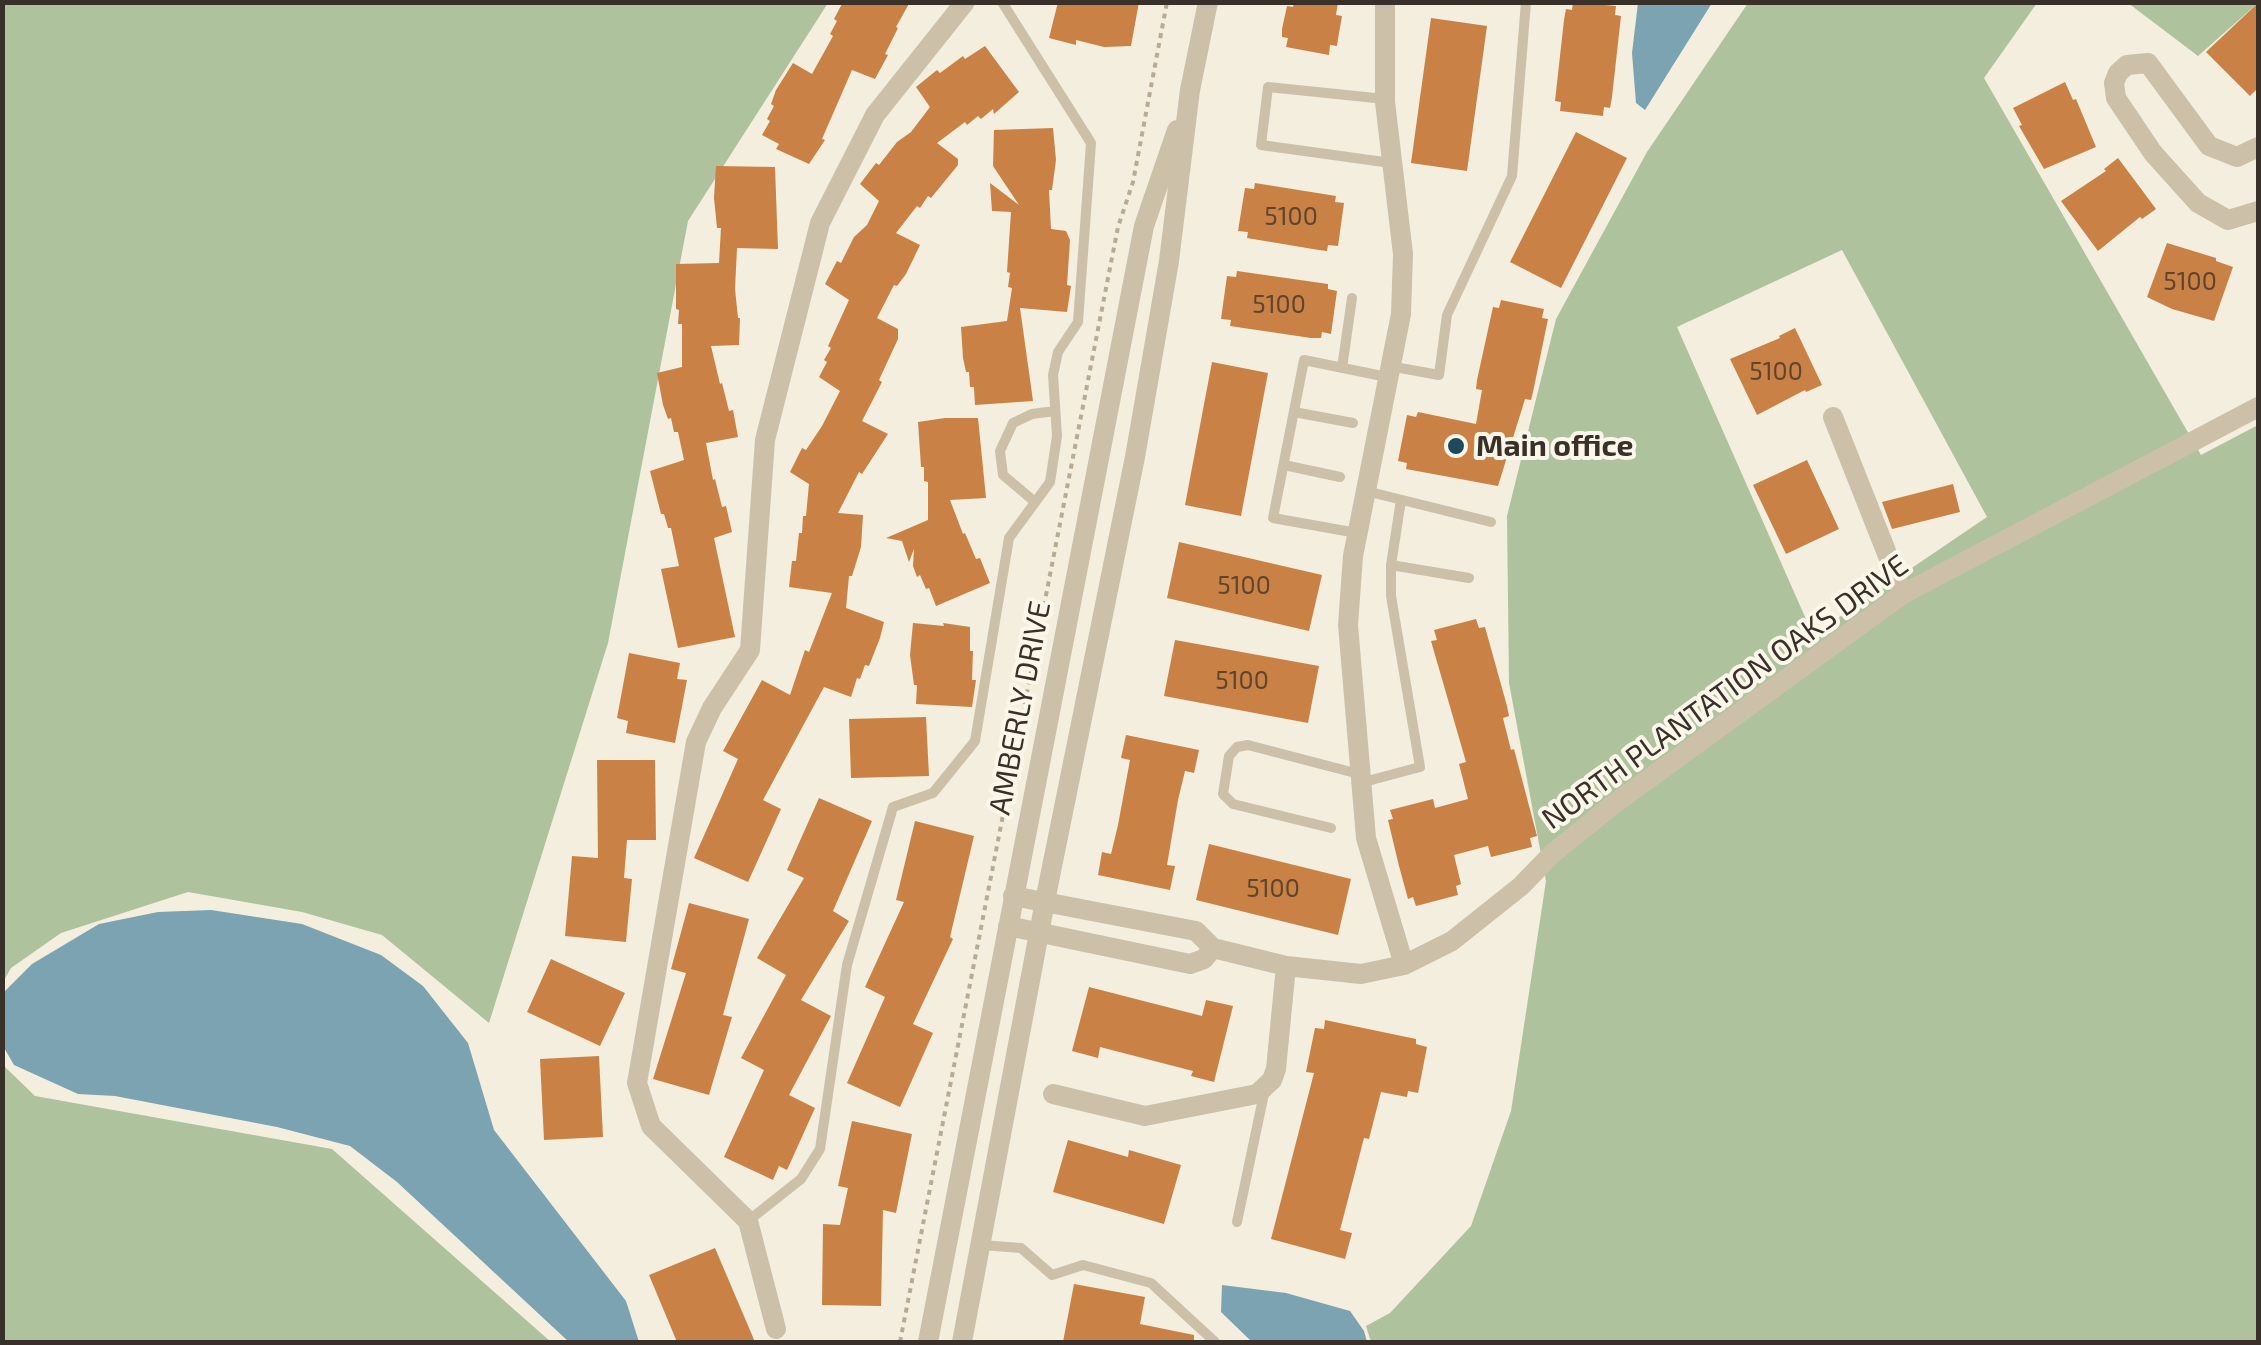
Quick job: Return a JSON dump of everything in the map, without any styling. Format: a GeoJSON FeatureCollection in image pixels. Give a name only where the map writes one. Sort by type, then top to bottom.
{"type":"FeatureCollection","features":[{"type":"Feature","properties":{"kind":"street"},"geometry":{"type":"LineString","coordinates":[[794,1342],[777,1336],[748,1221],[651,1126],[637,1083],[696,742],[750,650],[765,440],[820,223],[874,115],[966,2]]}},
{"type":"Feature","properties":{"kind":"street","name":"AMBERLY DRIVE"},"geometry":{"type":"LineString","coordinates":[[962,1342],[1045,901],[1136,457],[1169,261],[1190,90],[1208,2]]}},
{"type":"Feature","properties":{"kind":"street"},"geometry":{"type":"LineString","coordinates":[[1384,2],[1390,164],[1404,254],[1401,314],[1357,533],[1348,625],[1366,838],[1404,965]]}},
{"type":"Feature","properties":{"kind":"street"},"geometry":{"type":"LineString","coordinates":[[2258,148],[2237,157],[2209,146],[2148,62],[2128,65],[2118,72],[2114,83],[2116,98],[2153,152],[2198,203],[2228,220],[2258,211]]}},
{"type":"Feature","properties":{"kind":"street","name":"AMBERLY DRIVE"},"geometry":{"type":"LineString","coordinates":[[928,1342],[1144,226],[1190,90]]}},
{"type":"Feature","properties":{"kind":"street","name":"NORTH PLANTATION OAKS DRIVE"},"geometry":{"type":"LineString","coordinates":[[1014,896],[1196,931],[1213,948],[1286,966],[1361,974],[1404,965],[1464,932],[1614,804],[1903,594],[2258,408]]}},
{"type":"Feature","properties":{"kind":"street"},"geometry":{"type":"LineString","coordinates":[[1832,417],[1903,594]]}},
{"type":"Feature","properties":{"kind":"street"},"geometry":{"type":"LineString","coordinates":[[1008,926],[1190,964],[1204,959],[1213,948]]}},
{"type":"Feature","properties":{"kind":"street"},"geometry":{"type":"LineString","coordinates":[[1053,1094],[1145,1116],[1244,1098],[1266,1088],[1276,1069],[1286,966]]}},
{"type":"Feature","properties":{"kind":"lane"},"geometry":{"type":"LineString","coordinates":[[748,1221],[800,1179],[820,1150],[847,965],[893,807],[933,793],[976,741],[1009,538],[1050,482],[1057,436],[1053,376],[1058,352],[1078,322],[1090,143],[1002,2]]}},
{"type":"Feature","properties":{"kind":"lane"},"geometry":{"type":"LineString","coordinates":[[1357,533],[1273,518],[1304,360],[1342,368],[1439,375],[1447,314],[1512,176],[1526,2]]}},
{"type":"Feature","properties":{"kind":"lane"},"geometry":{"type":"LineString","coordinates":[[1385,98],[1268,87],[1260,146],[1390,164]]}},
{"type":"Feature","properties":{"kind":"lane"},"geometry":{"type":"LineString","coordinates":[[1342,368],[1352,298]]}},
{"type":"Feature","properties":{"kind":"lane"},"geometry":{"type":"LineString","coordinates":[[1034,502],[1002,475],[1000,450],[1013,422],[1054,410]]}},
{"type":"Feature","properties":{"kind":"lane"},"geometry":{"type":"LineString","coordinates":[[1294,412],[1353,423]]}},
{"type":"Feature","properties":{"kind":"lane"},"geometry":{"type":"LineString","coordinates":[[1284,465],[1340,478]]}},
{"type":"Feature","properties":{"kind":"lane"},"geometry":{"type":"LineString","coordinates":[[1365,490],[1491,522]]}},
{"type":"Feature","properties":{"kind":"lane"},"geometry":{"type":"LineString","coordinates":[[1331,828],[1233,804],[1223,794],[1229,756],[1237,747],[1248,745],[1360,779],[1420,767],[1391,596],[1391,565],[1401,500]]}},
{"type":"Feature","properties":{"kind":"lane"},"geometry":{"type":"LineString","coordinates":[[1391,565],[1469,578]]}},
{"type":"Feature","properties":{"kind":"lane"},"geometry":{"type":"LineString","coordinates":[[1237,1222],[1266,1088]]}},
{"type":"Feature","properties":{"kind":"lane"},"geometry":{"type":"LineString","coordinates":[[981,1245],[1021,1248],[1052,1275],[1083,1265],[1151,1283],[1214,1342]]}},
{"type":"Feature","properties":{"kind":"path"},"geometry":{"type":"LineString","coordinates":[[900,1342],[1118,227],[1133,182],[1167,2]]}},
{"type":"Feature","properties":{"kind":"green space"},"geometry":{"type":"Polygon","coordinates":[[[3,3],[828,3],[688,221],[608,643],[489,1023],[382,935],[302,912],[188,892],[61,933],[11,968],[3,982],[3,3]]]}},
{"type":"Feature","properties":{"kind":"green space"},"geometry":{"type":"Polygon","coordinates":[[[1748,3],[2037,3],[1984,78],[2201,455],[2258,425],[2258,1342],[1371,1342],[1366,1326],[1390,1313],[1471,1226],[1511,1111],[1546,881],[1509,683],[1507,516],[1556,319],[1647,152],[1748,3]],[[1842,250],[1677,327],[1813,635],[1987,517],[1842,250]]]}},
{"type":"Feature","properties":{"kind":"green space"},"geometry":{"type":"Polygon","coordinates":[[[2128,3],[2258,3],[2198,56],[2128,3]]]}},
{"type":"Feature","properties":{"kind":"green space"},"geometry":{"type":"Polygon","coordinates":[[[3,1065],[35,1096],[332,1149],[551,1342],[3,1342],[3,1065]]]}},
{"type":"Feature","properties":{"kind":"water"},"geometry":{"type":"Polygon","coordinates":[[[1638,3],[1712,3],[1645,110],[1636,103],[1632,53],[1638,3]]]}},
{"type":"Feature","properties":{"kind":"water"},"geometry":{"type":"Polygon","coordinates":[[[211,910],[302,924],[381,955],[423,986],[468,1043],[494,1130],[626,1301],[639,1342],[569,1342],[397,1182],[350,1146],[277,1127],[115,1096],[78,1094],[14,1065],[3,1046],[3,997],[32,964],[99,924],[158,912],[211,910]]]}},
{"type":"Feature","properties":{"kind":"water"},"geometry":{"type":"Polygon","coordinates":[[[1222,1285],[1286,1293],[1350,1311],[1367,1342],[1252,1342],[1221,1312],[1222,1285]]]}},
{"type":"Feature","properties":{"kind":"building"},"geometry":{"type":"Polygon","coordinates":[[[843,2],[910,2],[875,79],[852,70],[822,139],[825,140],[809,164],[776,149],[779,144],[762,135],[770,121],[767,119],[776,90],[793,63],[812,74],[833,36],[830,34],[837,21],[834,19],[843,2]]]}},
{"type":"Feature","properties":{"kind":"building"},"geometry":{"type":"Polygon","coordinates":[[[1058,2],[1139,2],[1131,46],[1104,47],[1076,40],[1076,45],[1049,38],[1058,2]]]}},
{"type":"Feature","properties":{"kind":"building"},"geometry":{"type":"Polygon","coordinates":[[[1294,2],[1338,2],[1336,15],[1342,16],[1337,46],[1330,45],[1329,55],[1286,47],[1288,38],[1282,37],[1282,29],[1287,6],[1293,7],[1294,2]]]}},
{"type":"Feature","properties":{"kind":"building"},"geometry":{"type":"Polygon","coordinates":[[[1573,2],[1616,6],[1615,15],[1621,16],[1612,97],[1603,116],[1560,111],[1561,102],[1555,101],[1566,9],[1572,10],[1573,2]]]}},
{"type":"Feature","properties":{"kind":"building"},"geometry":{"type":"Polygon","coordinates":[[[2258,3],[2258,88],[2250,96],[2206,52],[2258,3]]]}},
{"type":"Feature","properties":{"kind":"building"},"geometry":{"type":"Polygon","coordinates":[[[1431,18],[1487,26],[1467,171],[1411,163],[1431,18]]]}},
{"type":"Feature","properties":{"kind":"building"},"geometry":{"type":"Polygon","coordinates":[[[985,46],[1019,92],[994,114],[993,109],[981,119],[978,116],[967,125],[965,122],[937,143],[958,159],[958,165],[896,233],[920,245],[877,318],[898,329],[898,339],[862,421],[888,434],[862,474],[859,472],[838,513],[863,515],[861,547],[849,576],[846,608],[884,622],[880,638],[851,697],[824,687],[763,800],[781,809],[748,882],[694,858],[738,759],[723,751],[762,680],[790,695],[805,650],[809,652],[832,593],[789,587],[792,561],[796,561],[799,533],[806,516],[809,484],[790,472],[802,448],[806,450],[822,426],[840,391],[819,377],[849,300],[825,284],[854,237],[867,225],[879,201],[860,184],[930,107],[916,87],[937,70],[940,73],[985,46]]]}},
{"type":"Feature","properties":{"kind":"building"},"geometry":{"type":"Polygon","coordinates":[[[2065,82],[2096,147],[2044,169],[2013,108],[2065,82]]]}},
{"type":"Feature","properties":{"kind":"building"},"geometry":{"type":"Polygon","coordinates":[[[1053,128],[1056,160],[1049,190],[1051,229],[1066,231],[1070,240],[1067,312],[1020,308],[1033,401],[975,405],[974,387],[970,387],[963,358],[961,327],[1007,321],[1012,288],[1008,287],[1007,272],[1011,212],[992,211],[990,183],[1019,205],[993,166],[994,130],[1053,128]]]}},
{"type":"Feature","properties":{"kind":"building"},"geometry":{"type":"Polygon","coordinates":[[[1576,132],[1627,158],[1561,288],[1510,262],[1576,132]]]}},
{"type":"Feature","properties":{"kind":"building"},"geometry":{"type":"Polygon","coordinates":[[[2118,158],[2156,209],[2098,251],[2061,201],[2106,171],[2118,158]]]}},
{"type":"Feature","properties":{"kind":"building"},"geometry":{"type":"Polygon","coordinates":[[[716,166],[775,167],[778,249],[737,248],[739,345],[711,346],[738,437],[706,443],[713,480],[722,507],[726,506],[732,532],[714,538],[735,637],[678,648],[661,569],[679,566],[671,528],[661,514],[650,471],[684,460],[678,432],[674,432],[663,405],[657,373],[682,367],[676,264],[719,263],[721,228],[717,228],[714,198],[716,166]]]}},
{"type":"Feature","properties":{"kind":"building"},"geometry":{"type":"Polygon","coordinates":[[[1255,183],[1336,196],[1335,202],[1344,203],[1338,246],[1328,245],[1327,251],[1247,238],[1248,232],[1238,231],[1245,188],[1254,189],[1255,183]]]}},
{"type":"Feature","properties":{"kind":"building"},"geometry":{"type":"Polygon","coordinates":[[[2167,243],[2233,267],[2214,321],[2147,297],[2167,243]]]}},
{"type":"Feature","properties":{"kind":"building"},"geometry":{"type":"Polygon","coordinates":[[[1237,271],[1328,284],[1328,289],[1337,291],[1331,334],[1322,332],[1321,338],[1311,338],[1230,326],[1231,320],[1221,319],[1227,276],[1236,277],[1237,271]]]}},
{"type":"Feature","properties":{"kind":"building"},"geometry":{"type":"Polygon","coordinates":[[[1501,300],[1544,309],[1542,318],[1548,319],[1531,400],[1525,399],[1498,486],[1406,469],[1407,463],[1398,461],[1407,415],[1416,417],[1418,412],[1476,424],[1482,390],[1476,389],[1477,380],[1493,307],[1499,308],[1501,300]]]}},
{"type":"Feature","properties":{"kind":"building"},"geometry":{"type":"Polygon","coordinates":[[[1795,328],[1822,385],[1757,415],[1730,359],[1795,328]]]}},
{"type":"Feature","properties":{"kind":"building"},"geometry":{"type":"Polygon","coordinates":[[[1212,362],[1268,373],[1241,516],[1185,505],[1212,362]]]}},
{"type":"Feature","properties":{"kind":"building"},"geometry":{"type":"Polygon","coordinates":[[[978,418],[986,498],[950,500],[963,534],[976,559],[980,558],[990,583],[936,606],[929,588],[926,589],[920,575],[917,577],[914,549],[909,562],[902,541],[886,538],[928,520],[928,482],[924,481],[921,467],[918,422],[978,418]]]}},
{"type":"Feature","properties":{"kind":"building"},"geometry":{"type":"Polygon","coordinates":[[[1807,460],[1839,529],[1786,554],[1753,485],[1807,460]]]}},
{"type":"Feature","properties":{"kind":"building"},"geometry":{"type":"Polygon","coordinates":[[[1953,484],[1960,512],[1892,529],[1882,502],[1953,484]]]}},
{"type":"Feature","properties":{"kind":"building"},"geometry":{"type":"Polygon","coordinates":[[[1179,542],[1322,575],[1309,631],[1167,598],[1179,542]]]}},
{"type":"Feature","properties":{"kind":"building"},"geometry":{"type":"Polygon","coordinates":[[[1476,619],[1479,628],[1485,627],[1509,716],[1503,718],[1537,836],[1530,838],[1532,847],[1491,857],[1488,846],[1454,855],[1461,884],[1456,886],[1458,895],[1416,906],[1413,897],[1408,899],[1399,866],[1388,820],[1393,819],[1390,810],[1433,799],[1435,808],[1468,799],[1459,764],[1466,762],[1431,641],[1437,640],[1434,630],[1476,619]]]}},
{"type":"Feature","properties":{"kind":"building"},"geometry":{"type":"Polygon","coordinates":[[[913,623],[970,627],[972,680],[976,680],[972,707],[916,704],[917,685],[910,655],[913,623]]]}},
{"type":"Feature","properties":{"kind":"building"},"geometry":{"type":"Polygon","coordinates":[[[1175,640],[1319,666],[1308,723],[1164,696],[1175,640]]]}},
{"type":"Feature","properties":{"kind":"building"},"geometry":{"type":"Polygon","coordinates":[[[629,653],[680,663],[677,679],[687,680],[675,743],[626,733],[628,721],[617,718],[629,653]]]}},
{"type":"Feature","properties":{"kind":"building"},"geometry":{"type":"Polygon","coordinates":[[[926,717],[929,776],[851,778],[849,719],[926,717]]]}},
{"type":"Feature","properties":{"kind":"building"},"geometry":{"type":"Polygon","coordinates":[[[1126,735],[1199,750],[1194,773],[1185,771],[1178,800],[1167,865],[1175,866],[1170,890],[1098,875],[1102,852],[1111,854],[1118,825],[1130,760],[1121,758],[1126,735]]]}},
{"type":"Feature","properties":{"kind":"building"},"geometry":{"type":"Polygon","coordinates":[[[597,760],[655,760],[656,840],[627,840],[624,878],[632,879],[626,942],[565,936],[572,856],[598,858],[597,760]]]}},
{"type":"Feature","properties":{"kind":"building"},"geometry":{"type":"Polygon","coordinates":[[[819,798],[872,821],[833,911],[849,921],[801,1000],[831,1016],[789,1095],[815,1108],[787,1170],[779,1166],[773,1180],[724,1157],[764,1070],[741,1058],[786,975],[757,958],[804,878],[787,870],[819,798]]]}},
{"type":"Feature","properties":{"kind":"building"},"geometry":{"type":"Polygon","coordinates":[[[915,821],[974,836],[950,937],[953,939],[913,1024],[933,1033],[900,1107],[847,1083],[885,997],[865,987],[904,902],[896,900],[915,821]]]}},
{"type":"Feature","properties":{"kind":"building"},"geometry":{"type":"Polygon","coordinates":[[[1209,844],[1351,879],[1338,935],[1196,900],[1209,844]]]}},
{"type":"Feature","properties":{"kind":"building"},"geometry":{"type":"Polygon","coordinates":[[[689,903],[749,919],[723,1015],[732,1017],[709,1095],[653,1079],[686,973],[671,969],[689,903]]]}},
{"type":"Feature","properties":{"kind":"building"},"geometry":{"type":"Polygon","coordinates":[[[551,959],[625,993],[600,1046],[527,1012],[551,959]]]}},
{"type":"Feature","properties":{"kind":"building"},"geometry":{"type":"Polygon","coordinates":[[[1089,987],[1202,1016],[1206,1000],[1233,1006],[1214,1082],[1191,1076],[1193,1071],[1100,1047],[1098,1058],[1072,1051],[1089,987]]]}},
{"type":"Feature","properties":{"kind":"building"},"geometry":{"type":"Polygon","coordinates":[[[1325,1020],[1416,1039],[1416,1044],[1427,1047],[1418,1093],[1408,1091],[1407,1097],[1381,1092],[1369,1139],[1364,1138],[1340,1230],[1352,1233],[1345,1259],[1271,1239],[1314,1073],[1306,1072],[1315,1028],[1324,1029],[1325,1020]]]}},
{"type":"Feature","properties":{"kind":"building"},"geometry":{"type":"Polygon","coordinates":[[[599,1056],[603,1137],[544,1140],[540,1059],[599,1056]]]}},
{"type":"Feature","properties":{"kind":"building"},"geometry":{"type":"Polygon","coordinates":[[[852,1121],[912,1134],[896,1213],[883,1210],[881,1306],[822,1305],[823,1224],[840,1225],[848,1188],[838,1186],[852,1121]]]}},
{"type":"Feature","properties":{"kind":"building"},"geometry":{"type":"Polygon","coordinates":[[[1068,1140],[1128,1157],[1129,1150],[1181,1165],[1164,1224],[1053,1192],[1068,1140]]]}},
{"type":"Feature","properties":{"kind":"building"},"geometry":{"type":"Polygon","coordinates":[[[715,1248],[755,1342],[677,1342],[649,1275],[715,1248]]]}},
{"type":"Feature","properties":{"kind":"building"},"geometry":{"type":"Polygon","coordinates":[[[1074,1284],[1145,1297],[1140,1324],[1194,1335],[1194,1342],[1063,1342],[1074,1284]]]}},
{"type":"Feature","properties":{"kind":"place","name":"Main office"},"geometry":{"type":"Point","coordinates":[1456,446]}}]}
